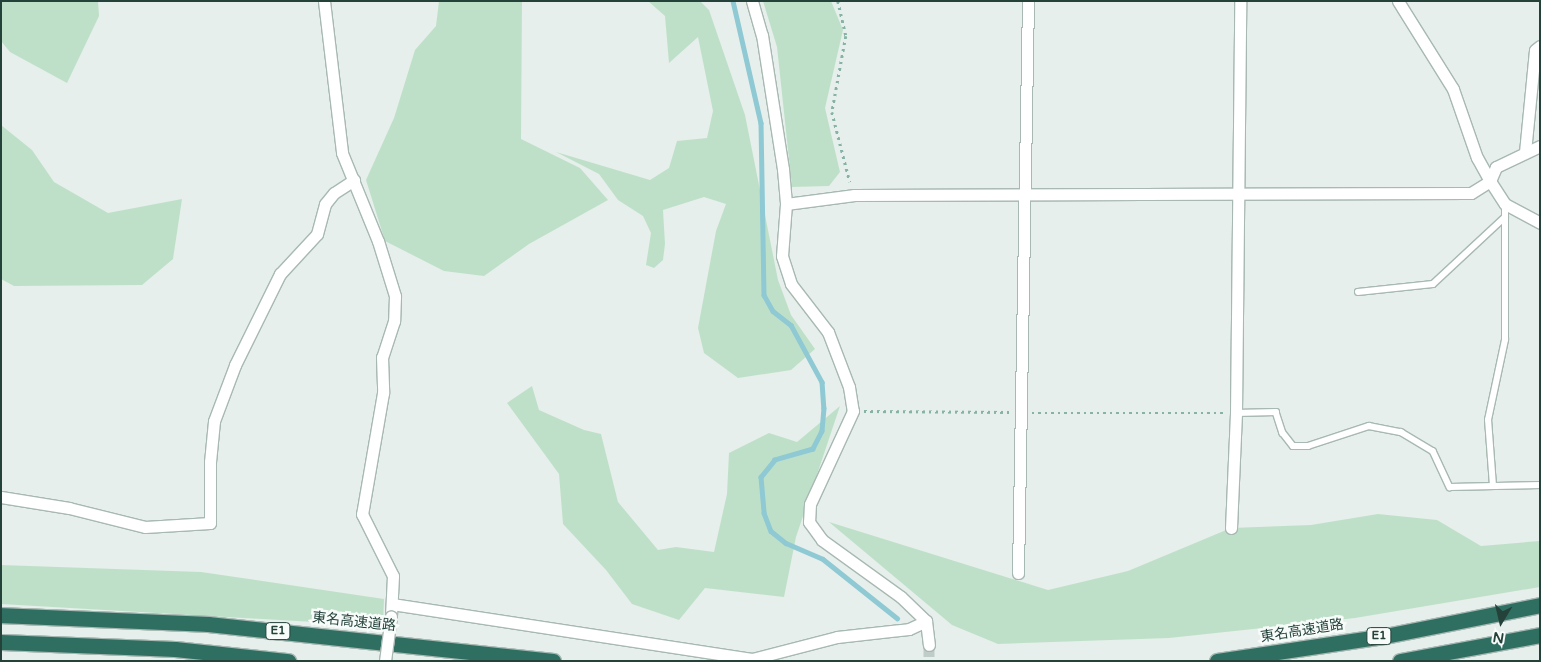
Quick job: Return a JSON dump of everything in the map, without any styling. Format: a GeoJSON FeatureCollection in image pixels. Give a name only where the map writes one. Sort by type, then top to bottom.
{"type":"FeatureCollection","features":[{"type":"Feature","properties":{"kind":"highway","name":"東名高速道路"},"geometry":{"type":"LineString","coordinates":[[1217,661],[1384,636],[1540,605]]}},
{"type":"Feature","properties":{"kind":"highway","name":"東名高速道路"},"geometry":{"type":"LineString","coordinates":[[1,615],[208,624],[553,661]]}},
{"type":"Feature","properties":{"kind":"highway","name":"E1"},"geometry":{"type":"LineString","coordinates":[[1400,661],[1540,635]]}},
{"type":"Feature","properties":{"kind":"highway","name":"E1"},"geometry":{"type":"LineString","coordinates":[[1,642],[165,648],[288,661]]}},
{"type":"Feature","properties":{"kind":"street"},"geometry":{"type":"LineString","coordinates":[[324,1],[342,153],[378,241],[395,296],[394,321],[382,357],[383,393],[362,514],[393,576],[391,616],[385,661]]}},
{"type":"Feature","properties":{"kind":"street"},"geometry":{"type":"LineString","coordinates":[[752,1],[774,104],[786,204],[782,256],[791,284],[828,332],[849,387],[853,410],[810,504],[809,522],[822,540],[901,597],[926,621],[929,645]]}},
{"type":"Feature","properties":{"kind":"street"},"geometry":{"type":"LineString","coordinates":[[1018,573],[1028,1]]}},
{"type":"Feature","properties":{"kind":"street"},"geometry":{"type":"LineString","coordinates":[[1231,528],[1236,413],[1240,1]]}},
{"type":"Feature","properties":{"kind":"street"},"geometry":{"type":"LineString","coordinates":[[1398,1],[1453,89],[1477,158],[1490,181],[1505,204],[1540,223]]}},
{"type":"Feature","properties":{"kind":"street"},"geometry":{"type":"LineString","coordinates":[[1525,152],[1535,50],[1540,46]]}},
{"type":"Feature","properties":{"kind":"street"},"geometry":{"type":"LineString","coordinates":[[786,204],[854,195],[1238,196],[1471,193],[1490,181],[1496,167],[1540,146]]}},
{"type":"Feature","properties":{"kind":"street"},"geometry":{"type":"LineString","coordinates":[[1,497],[69,508],[145,527],[210,523],[210,462],[214,421],[235,365],[280,274],[317,234],[325,204],[334,193],[354,180]]}},
{"type":"Feature","properties":{"kind":"street"},"geometry":{"type":"LineString","coordinates":[[392,604],[752,659],[837,637],[909,629],[926,621]]}},
{"type":"Feature","properties":{"kind":"lane"},"geometry":{"type":"LineString","coordinates":[[1493,486],[1488,420],[1505,340],[1505,204]]}},
{"type":"Feature","properties":{"kind":"lane"},"geometry":{"type":"LineString","coordinates":[[1358,292],[1433,284],[1505,217]]}},
{"type":"Feature","properties":{"kind":"lane"},"geometry":{"type":"LineString","coordinates":[[1236,413],[1276,412],[1283,433],[1293,446],[1308,446],[1368,426],[1401,432],[1433,451],[1450,487],[1540,486]]}},
{"type":"Feature","properties":{"kind":"path"},"geometry":{"type":"LineString","coordinates":[[838,1],[846,36],[832,112],[854,195]]}},
{"type":"Feature","properties":{"kind":"path"},"geometry":{"type":"LineString","coordinates":[[853,410],[1021,413],[1236,413]]}},
{"type":"Feature","properties":{"kind":"green space"},"geometry":{"type":"Polygon","coordinates":[[[1,1],[98,1],[99,16],[67,83],[10,52],[1,41],[1,1]]]}},
{"type":"Feature","properties":{"kind":"green space"},"geometry":{"type":"Polygon","coordinates":[[[439,1],[522,1],[521,139],[580,168],[608,200],[529,244],[484,276],[444,271],[385,241],[366,180],[394,118],[415,50],[436,26],[439,1]]]}},
{"type":"Feature","properties":{"kind":"green space"},"geometry":{"type":"Polygon","coordinates":[[[648,1],[700,1],[709,10],[745,115],[778,280],[791,315],[815,349],[791,370],[738,378],[704,353],[698,328],[716,231],[726,204],[704,197],[663,210],[665,244],[663,260],[654,268],[646,265],[651,233],[643,216],[618,200],[599,174],[556,152],[650,180],[669,168],[677,141],[707,138],[713,111],[698,37],[669,63],[665,16],[648,1]]]}},
{"type":"Feature","properties":{"kind":"green space"},"geometry":{"type":"Polygon","coordinates":[[[763,1],[831,1],[843,30],[825,108],[840,172],[829,186],[792,187],[777,47],[763,1]]]}},
{"type":"Feature","properties":{"kind":"green space"},"geometry":{"type":"Polygon","coordinates":[[[1,125],[32,150],[54,182],[108,213],[182,199],[173,259],[142,285],[14,286],[1,279],[1,125]]]}},
{"type":"Feature","properties":{"kind":"green space"},"geometry":{"type":"Polygon","coordinates":[[[532,386],[539,410],[584,430],[601,434],[618,502],[658,550],[676,547],[714,552],[727,494],[729,453],[769,433],[797,442],[840,406],[796,537],[784,597],[705,588],[679,620],[632,604],[606,570],[563,524],[559,474],[507,403],[532,386]]]}},
{"type":"Feature","properties":{"kind":"green space"},"geometry":{"type":"Polygon","coordinates":[[[1378,514],[1437,520],[1481,546],[1540,541],[1540,587],[1355,618],[1169,638],[998,644],[952,625],[829,522],[1048,590],[1128,571],[1231,528],[1311,525],[1378,514]]]}},
{"type":"Feature","properties":{"kind":"green space"},"geometry":{"type":"Polygon","coordinates":[[[1,565],[201,572],[384,599],[383,626],[1,604],[1,565]]]}},
{"type":"Feature","properties":{"kind":"waterway"},"geometry":{"type":"LineString","coordinates":[[733,1],[761,123],[764,295],[773,311],[791,325],[822,382],[824,408],[822,431],[813,449],[775,460],[761,477],[764,513],[771,531],[786,543],[823,559],[897,618]]}},
{"type":"Feature","properties":{"kind":"tunnel"},"geometry":{"type":"LineString","coordinates":[[929,645],[929,661]]}}]}
